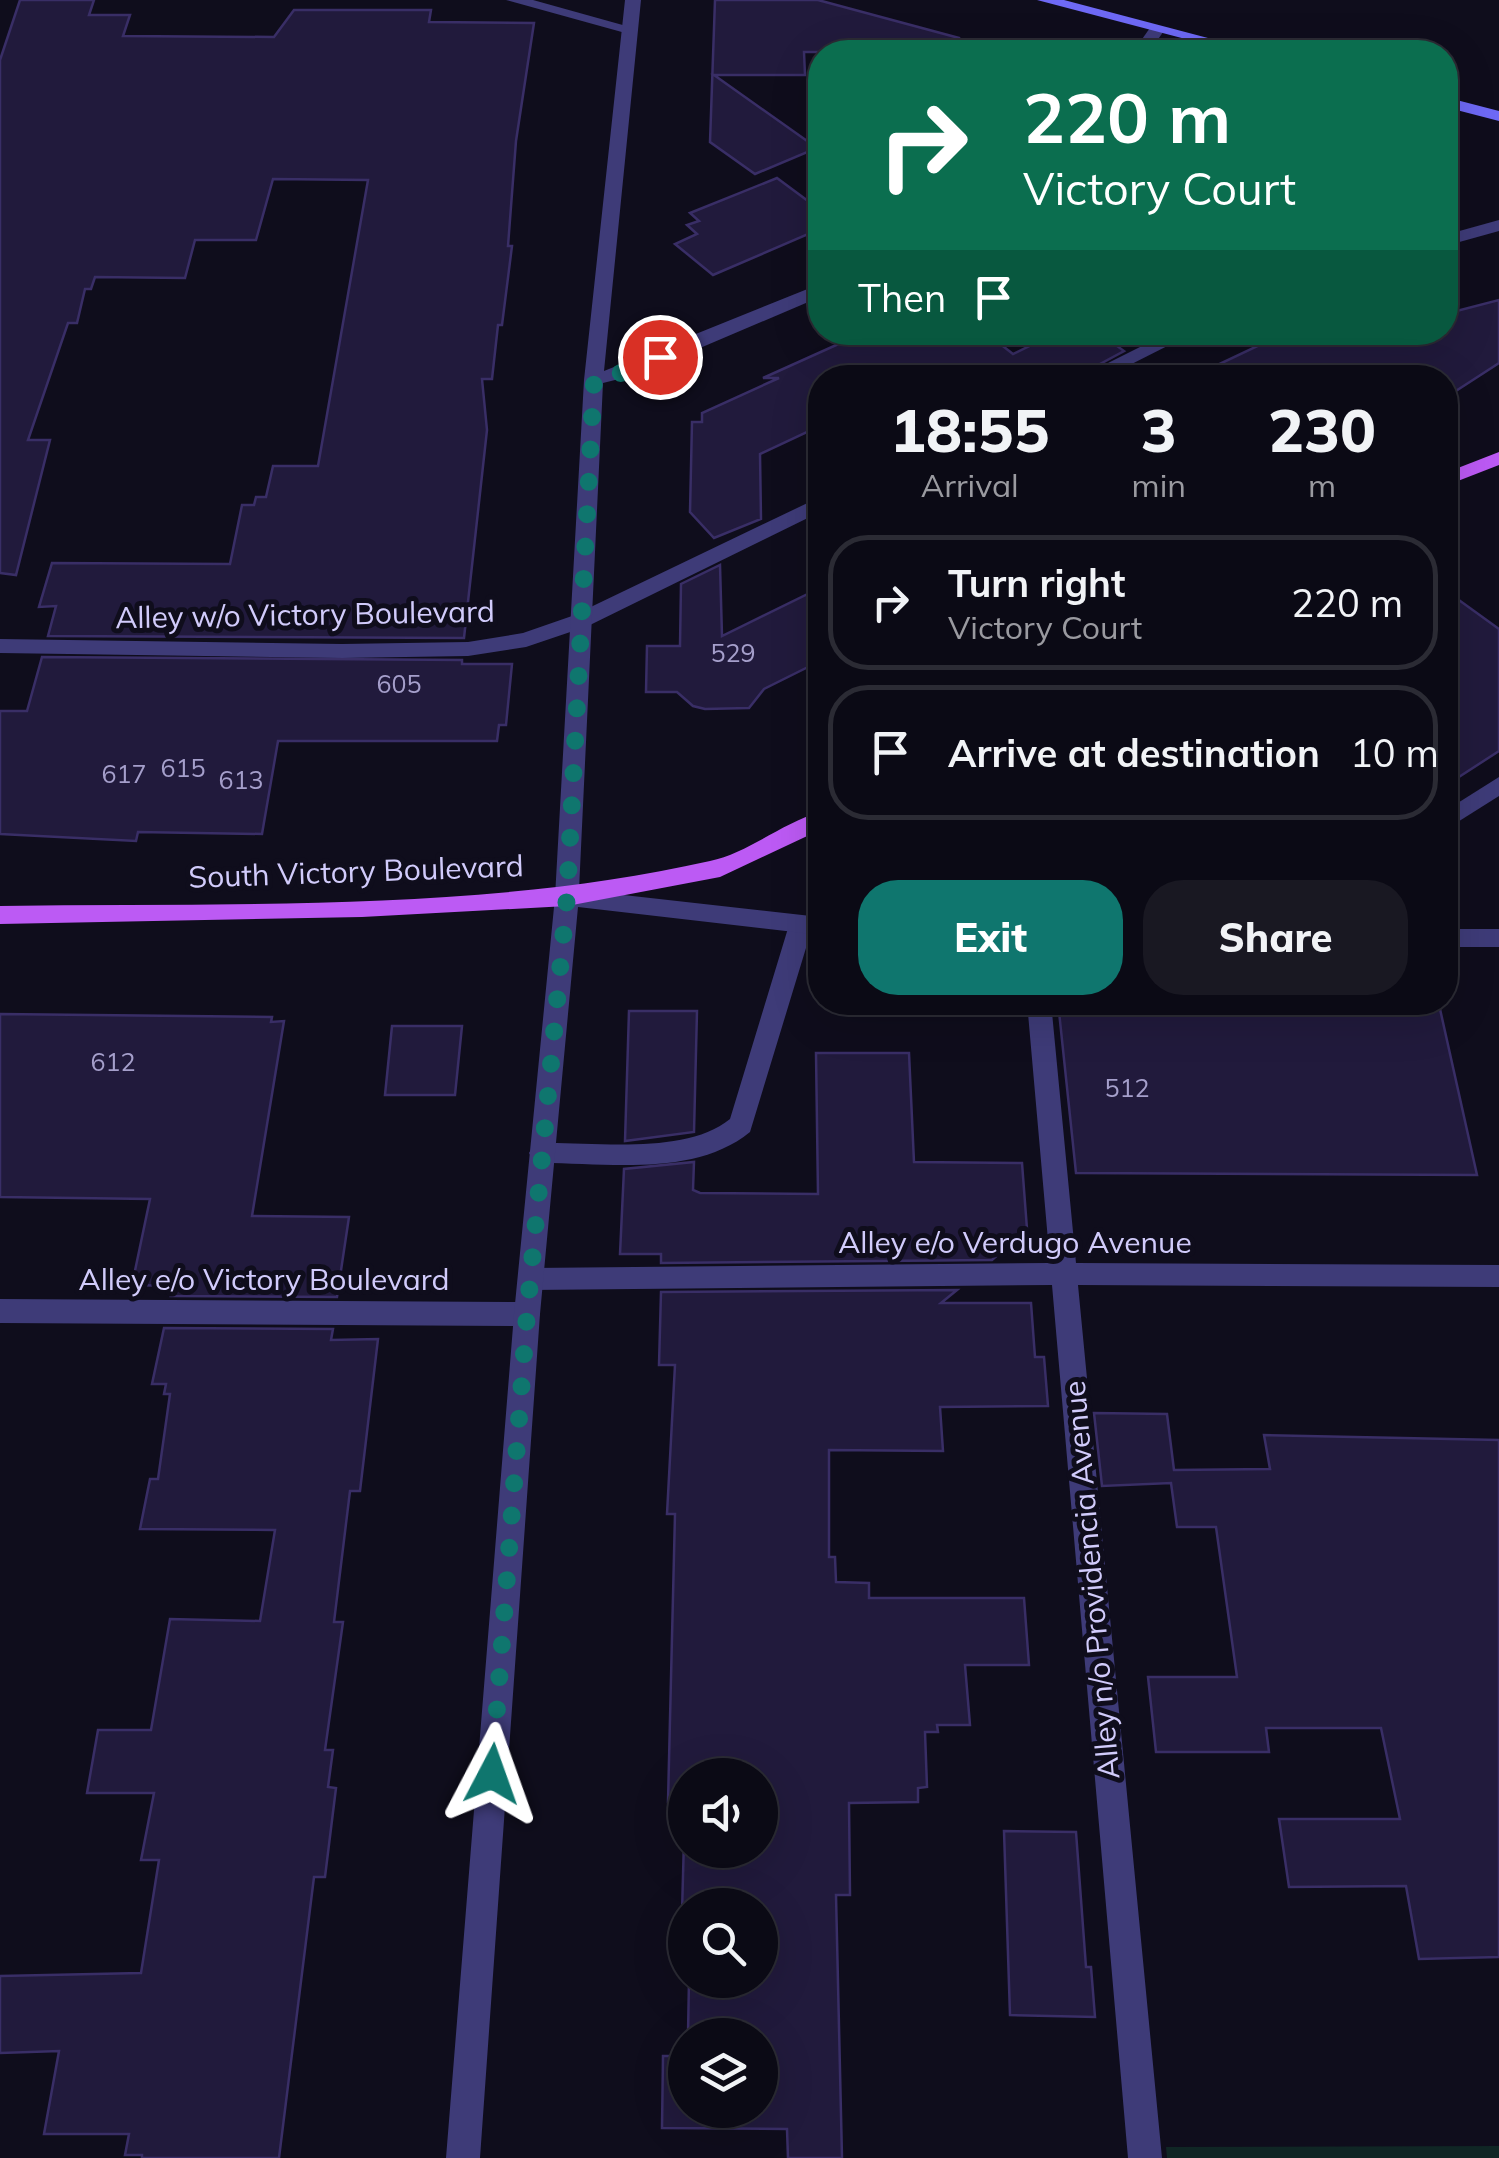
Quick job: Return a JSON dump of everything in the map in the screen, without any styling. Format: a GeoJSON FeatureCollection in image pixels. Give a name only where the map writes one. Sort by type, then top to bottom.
{"type":"FeatureCollection","features":[{"type":"Feature","properties":{"kind":"main road"},"geometry":{"type":"LineString","coordinates":[[1044,0],[1206,40]]}},
{"type":"Feature","properties":{"kind":"main road"},"geometry":{"type":"LineString","coordinates":[[1458,105],[1499,116]]}},
{"type":"Feature","properties":{"kind":"main road"},"geometry":{"type":"LineString","coordinates":[[1458,475],[1499,458]]}},
{"type":"Feature","properties":{"kind":"main road","name":"South Victory Boulevard"},"geometry":{"type":"LineString","coordinates":[[0,915],[362,908],[567,897],[720,868],[808,826]]}},
{"type":"Feature","properties":{"kind":"street"},"geometry":{"type":"LineString","coordinates":[[514,0],[630,30]]}},
{"type":"Feature","properties":{"kind":"street"},"geometry":{"type":"LineString","coordinates":[[463,2158],[527,1314],[567,897],[594,380],[633,0]]}},
{"type":"Feature","properties":{"kind":"street"},"geometry":{"type":"LineString","coordinates":[[1149,40],[1158,28]]}},
{"type":"Feature","properties":{"kind":"street"},"geometry":{"type":"LineString","coordinates":[[1458,237],[1499,225]]}},
{"type":"Feature","properties":{"kind":"street"},"geometry":{"type":"LineString","coordinates":[[594,380],[632,370],[808,295]]}},
{"type":"Feature","properties":{"kind":"street"},"geometry":{"type":"LineString","coordinates":[[1116,365],[1158,345]]}},
{"type":"Feature","properties":{"kind":"street","name":"Alley w/o Victory Boulevard"},"geometry":{"type":"LineString","coordinates":[[0,646],[468,649],[526,640],[580,620],[808,510]]}},
{"type":"Feature","properties":{"kind":"street"},"geometry":{"type":"LineString","coordinates":[[1458,813],[1499,785]]}},
{"type":"Feature","properties":{"kind":"street"},"geometry":{"type":"LineString","coordinates":[[567,897],[808,925]]}},
{"type":"Feature","properties":{"kind":"street"},"geometry":{"type":"LineString","coordinates":[[542,1153],[692,1151],[724,1138],[741,1125],[808,931]]}},
{"type":"Feature","properties":{"kind":"street"},"geometry":{"type":"LineString","coordinates":[[1458,938],[1499,938]]}},
{"type":"Feature","properties":{"kind":"street","name":"Alley n/o Providencia Avenue"},"geometry":{"type":"LineString","coordinates":[[1040,1015],[1145,2158]]}},
{"type":"Feature","properties":{"kind":"street","name":"Alley e/o Verdugo Avenue"},"geometry":{"type":"LineString","coordinates":[[531,1279],[1064,1274],[1499,1276]]}},
{"type":"Feature","properties":{"kind":"street","name":"Alley e/o Victory Boulevard"},"geometry":{"type":"LineString","coordinates":[[0,1311],[527,1314]]}},
{"type":"Feature","properties":{"kind":"green space"},"geometry":{"type":"Polygon","coordinates":[[[1499,2146],[1499,2158],[1167,2158],[1166,2147],[1499,2146]]]}},
{"type":"Feature","properties":{"kind":"building"},"geometry":{"type":"Polygon","coordinates":[[[20,0],[94,0],[89,15],[130,15],[123,36],[274,37],[294,10],[431,10],[429,22],[534,23],[516,141],[508,246],[512,246],[502,325],[498,325],[492,379],[482,379],[487,430],[464,638],[48,636],[56,606],[39,607],[52,563],[230,564],[242,505],[254,505],[256,497],[266,497],[273,466],[318,466],[368,180],[273,179],[256,240],[195,240],[185,278],[95,277],[91,289],[85,289],[77,323],[68,323],[28,440],[50,440],[16,575],[0,573],[0,60],[20,0]]]}},
{"type":"Feature","properties":{"kind":"building"},"geometry":{"type":"Polygon","coordinates":[[[715,0],[818,0],[959,38],[808,40],[805,75],[714,75],[808,142],[808,152],[755,174],[710,142],[715,0]]]}},
{"type":"Feature","properties":{"kind":"building"},"geometry":{"type":"Polygon","coordinates":[[[777,178],[808,201],[808,234],[713,275],[675,244],[697,234],[687,225],[699,221],[690,213],[777,178]]]}},
{"type":"Feature","properties":{"kind":"building"},"geometry":{"type":"Polygon","coordinates":[[[1499,300],[1499,363],[1458,390],[1458,365],[1217,365],[1260,345],[1458,345],[1458,311],[1499,300]]]}},
{"type":"Feature","properties":{"kind":"building"},"geometry":{"type":"Polygon","coordinates":[[[836,345],[1002,345],[1013,354],[1031,345],[1116,345],[1124,351],[1098,365],[808,365],[808,432],[760,454],[761,519],[714,538],[690,512],[692,422],[702,422],[702,413],[779,378],[763,378],[836,345]]]}},
{"type":"Feature","properties":{"kind":"building"},"geometry":{"type":"Polygon","coordinates":[[[720,565],[722,636],[808,594],[808,667],[764,689],[749,708],[705,709],[693,706],[677,692],[646,692],[647,646],[680,646],[681,584],[720,565]]]}},
{"type":"Feature","properties":{"kind":"building"},"geometry":{"type":"Polygon","coordinates":[[[1458,599],[1499,629],[1499,751],[1458,778],[1458,599]]]}},
{"type":"Feature","properties":{"kind":"building"},"geometry":{"type":"Polygon","coordinates":[[[42,657],[462,660],[462,664],[512,664],[506,725],[499,725],[497,741],[278,741],[262,834],[138,832],[136,841],[0,834],[0,711],[27,711],[42,657]]]}},
{"type":"Feature","properties":{"kind":"building"},"geometry":{"type":"Polygon","coordinates":[[[629,1011],[697,1011],[694,1132],[625,1141],[629,1011]]]}},
{"type":"Feature","properties":{"kind":"building"},"geometry":{"type":"Polygon","coordinates":[[[0,1014],[272,1017],[271,1022],[284,1021],[252,1216],[349,1217],[337,1297],[171,1296],[174,1286],[132,1285],[150,1199],[0,1197],[0,1014]]]}},
{"type":"Feature","properties":{"kind":"building"},"geometry":{"type":"Polygon","coordinates":[[[1059,1015],[1441,1015],[1477,1175],[1076,1173],[1059,1015]]]}},
{"type":"Feature","properties":{"kind":"building"},"geometry":{"type":"Polygon","coordinates":[[[392,1026],[462,1026],[455,1095],[385,1095],[392,1026]]]}},
{"type":"Feature","properties":{"kind":"building"},"geometry":{"type":"Polygon","coordinates":[[[816,1053],[909,1053],[914,1162],[1022,1163],[1027,1229],[992,1260],[661,1263],[661,1254],[620,1254],[624,1169],[694,1162],[693,1190],[700,1193],[818,1194],[816,1053]]]}},
{"type":"Feature","properties":{"kind":"building"},"geometry":{"type":"Polygon","coordinates":[[[957,1290],[941,1303],[1031,1303],[1035,1357],[1044,1357],[1048,1406],[940,1407],[943,1451],[829,1450],[829,1557],[835,1557],[836,1582],[869,1583],[869,1598],[1024,1598],[1029,1665],[965,1665],[970,1725],[937,1725],[938,1732],[925,1732],[927,1787],[918,1788],[918,1802],[849,1803],[850,1895],[836,1895],[842,2158],[788,2158],[787,2129],[662,2128],[663,2056],[668,2056],[668,2128],[778,2128],[778,2018],[688,2018],[689,1998],[778,1998],[778,1888],[683,1888],[683,1868],[778,1868],[778,1758],[669,1758],[675,1514],[667,1514],[675,1365],[659,1365],[661,1292],[957,1290]]]}},
{"type":"Feature","properties":{"kind":"building"},"geometry":{"type":"Polygon","coordinates":[[[164,1328],[333,1329],[331,1340],[378,1339],[360,1491],[350,1491],[334,1622],[343,1622],[325,1750],[333,1750],[328,1787],[336,1788],[325,1877],[314,1877],[279,2158],[142,2158],[125,2155],[129,2134],[44,2134],[59,2051],[0,2053],[0,1976],[141,1973],[159,1860],[141,1860],[154,1793],[87,1793],[98,1730],[151,1730],[170,1619],[260,1621],[275,1530],[140,1529],[150,1479],[158,1479],[170,1394],[164,1394],[166,1384],[152,1384],[164,1328]]]}},
{"type":"Feature","properties":{"kind":"building"},"geometry":{"type":"Polygon","coordinates":[[[1094,1413],[1167,1414],[1174,1470],[1270,1469],[1264,1435],[1499,1440],[1499,1957],[1419,1959],[1406,1886],[1289,1887],[1279,1819],[1400,1819],[1381,1728],[1266,1728],[1269,1752],[1156,1752],[1148,1677],[1237,1677],[1216,1527],[1177,1527],[1171,1483],[1102,1486],[1094,1413]]]}},
{"type":"Feature","properties":{"kind":"building"},"geometry":{"type":"Polygon","coordinates":[[[1004,1831],[1076,1832],[1086,1967],[1091,1967],[1095,2017],[1010,2015],[1004,1831]]]}},
{"type":"Feature","properties":{"kind":"route"},"geometry":{"type":"LineString","coordinates":[[492,1774],[527,1314],[567,897],[594,380],[632,370],[660,357]]}}]}
